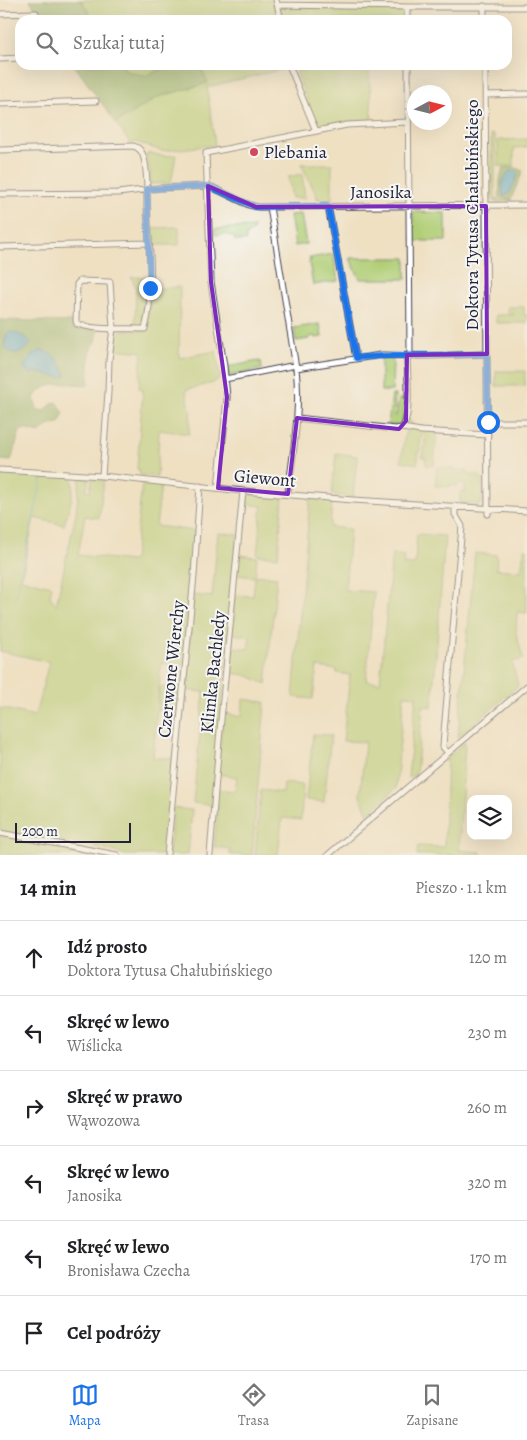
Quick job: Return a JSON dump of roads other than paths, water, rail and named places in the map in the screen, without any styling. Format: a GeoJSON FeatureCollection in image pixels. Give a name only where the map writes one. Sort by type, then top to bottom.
{"type":"FeatureCollection","features":[{"type":"Feature","properties":{"kind":"street"},"geometry":{"type":"LineString","coordinates":[[277,3],[407,7],[484,6],[500,3],[527,7]]}},
{"type":"Feature","properties":{"kind":"street"},"geometry":{"type":"LineString","coordinates":[[484,6],[484,15]]}},
{"type":"Feature","properties":{"kind":"street"},"geometry":{"type":"LineString","coordinates":[[407,7],[407,15]]}},
{"type":"Feature","properties":{"kind":"street"},"geometry":{"type":"LineString","coordinates":[[0,14],[36,13]]}},
{"type":"Feature","properties":{"kind":"street"},"geometry":{"type":"LineString","coordinates":[[0,59],[15,58]]}},
{"type":"Feature","properties":{"kind":"street"},"geometry":{"type":"LineString","coordinates":[[291,70],[316,131]]}},
{"type":"Feature","properties":{"kind":"street"},"geometry":{"type":"LineString","coordinates":[[408,70],[408,85]]}},
{"type":"Feature","properties":{"kind":"street","name":"Doktora Tytusa Chałubińskiego"},"geometry":{"type":"LineString","coordinates":[[485,70],[488,511]]}},
{"type":"Feature","properties":{"kind":"street"},"geometry":{"type":"LineString","coordinates":[[485,95],[527,94]]}},
{"type":"Feature","properties":{"kind":"street"},"geometry":{"type":"LineString","coordinates":[[0,104],[96,101]]}},
{"type":"Feature","properties":{"kind":"street"},"geometry":{"type":"LineString","coordinates":[[218,488],[227,397],[211,282],[206,155],[208,152],[359,123],[407,122]]}},
{"type":"Feature","properties":{"kind":"street"},"geometry":{"type":"LineString","coordinates":[[402,428],[406,421],[407,407],[408,130]]}},
{"type":"Feature","properties":{"kind":"street"},"geometry":{"type":"LineString","coordinates":[[0,150],[136,147],[141,150],[144,156],[147,189],[150,297],[146,329],[113,328],[79,325],[76,321],[78,282],[109,282],[113,328],[109,360],[102,476]]}},
{"type":"Feature","properties":{"kind":"street","name":"Janosika"},"geometry":{"type":"LineString","coordinates":[[0,194],[118,193],[147,189],[208,186],[249,206],[527,205]]}},
{"type":"Feature","properties":{"kind":"street"},"geometry":{"type":"LineString","coordinates":[[328,206],[356,358]]}},
{"type":"Feature","properties":{"kind":"street"},"geometry":{"type":"LineString","coordinates":[[270,207],[296,366],[299,396],[288,494]]}},
{"type":"Feature","properties":{"kind":"street"},"geometry":{"type":"LineString","coordinates":[[0,247],[149,243]]}},
{"type":"Feature","properties":{"kind":"street"},"geometry":{"type":"LineString","coordinates":[[225,379],[296,366],[356,358],[487,354]]}},
{"type":"Feature","properties":{"kind":"street"},"geometry":{"type":"LineString","coordinates":[[297,418],[395,429],[488,435]]}},
{"type":"Feature","properties":{"kind":"street"},"geometry":{"type":"LineString","coordinates":[[488,422],[527,422]]}},
{"type":"Feature","properties":{"kind":"street","name":"Giewont"},"geometry":{"type":"LineString","coordinates":[[0,470],[102,476],[243,491],[455,506],[488,511],[527,511]]}},
{"type":"Feature","properties":{"kind":"street","name":"Czerwone Wierchy"},"geometry":{"type":"LineString","coordinates":[[167,855],[194,576],[200,486]]}},
{"type":"Feature","properties":{"kind":"street","name":"Klimka Bachledy"},"geometry":{"type":"LineString","coordinates":[[210,855],[243,491]]}},
{"type":"Feature","properties":{"kind":"street"},"geometry":{"type":"LineString","coordinates":[[448,753],[443,747],[462,526],[455,514],[455,506]]}},
{"type":"Feature","properties":{"kind":"street"},"geometry":{"type":"LineString","coordinates":[[328,855],[527,686]]}},
{"type":"Feature","properties":{"kind":"street"},"geometry":{"type":"LineString","coordinates":[[0,834],[117,855]]}},
{"type":"Feature","properties":{"kind":"water"},"geometry":{"type":"Polygon","coordinates":[[[509,171],[516,171],[518,174],[510,193],[503,197],[502,182],[509,171]]]}},
{"type":"Feature","properties":{"kind":"water"},"geometry":{"type":"Polygon","coordinates":[[[9,332],[22,335],[31,343],[18,353],[7,350],[4,346],[9,332]]]}},
{"type":"Feature","properties":{"kind":"water"},"geometry":{"type":"Polygon","coordinates":[[[42,350],[51,354],[57,360],[66,375],[61,378],[37,372],[30,374],[23,367],[33,354],[42,350]]]}},
{"type":"Feature","properties":{"kind":"waterway"},"geometry":{"type":"LineString","coordinates":[[15,600],[42,479]]}},
{"type":"Feature","properties":{"kind":"place","name":"Plebania"},"geometry":{"type":"Point","coordinates":[254,152]}}]}
